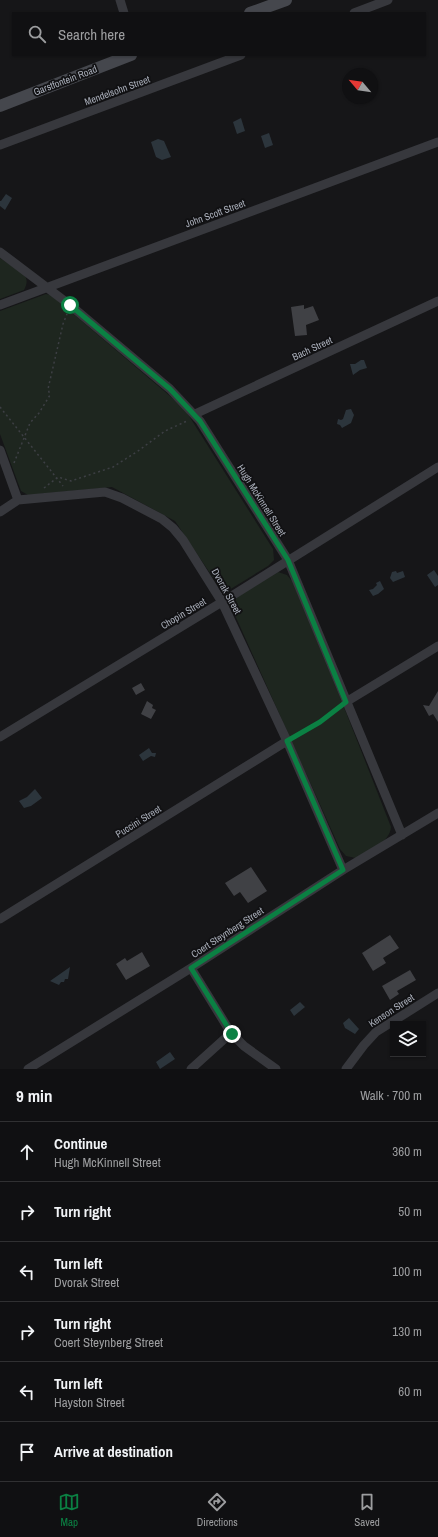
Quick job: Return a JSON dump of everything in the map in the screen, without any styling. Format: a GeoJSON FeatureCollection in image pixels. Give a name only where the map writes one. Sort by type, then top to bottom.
{"type":"FeatureCollection","features":[{"type":"Feature","properties":{"kind":"main road"},"geometry":{"type":"LineString","coordinates":[[253,12],[286,0]]}},
{"type":"Feature","properties":{"kind":"main road","name":"Garstfontein Road"},"geometry":{"type":"LineString","coordinates":[[0,106],[128,56]]}},
{"type":"Feature","properties":{"kind":"street"},"geometry":{"type":"LineString","coordinates":[[120,0],[124,12]]}},
{"type":"Feature","properties":{"kind":"street"},"geometry":{"type":"LineString","coordinates":[[357,12],[388,0]]}},
{"type":"Feature","properties":{"kind":"street","name":"Mendelsohn Street"},"geometry":{"type":"LineString","coordinates":[[0,145],[238,56]]}},
{"type":"Feature","properties":{"kind":"street","name":"John Scott Street"},"geometry":{"type":"LineString","coordinates":[[0,305],[438,142]]}},
{"type":"Feature","properties":{"kind":"street","name":"Hugh McKinnell Street"},"geometry":{"type":"LineString","coordinates":[[0,252],[70,305],[170,389],[195,414],[288,560],[402,835]]}},
{"type":"Feature","properties":{"kind":"street","name":"Bach Street"},"geometry":{"type":"LineString","coordinates":[[195,414],[438,301]]}},
{"type":"Feature","properties":{"kind":"street"},"geometry":{"type":"LineString","coordinates":[[0,450],[18,500],[0,512]]}},
{"type":"Feature","properties":{"kind":"street","name":"Chopin Street"},"geometry":{"type":"LineString","coordinates":[[0,737],[222,602],[438,467]]}},
{"type":"Feature","properties":{"kind":"street","name":"Dvorak Street"},"geometry":{"type":"LineString","coordinates":[[18,500],[105,492],[116,495],[168,523],[183,540],[222,602],[287,741],[343,870]]}},
{"type":"Feature","properties":{"kind":"street"},"geometry":{"type":"LineString","coordinates":[[346,702],[438,646]]}},
{"type":"Feature","properties":{"kind":"street","name":"Puccini Street"},"geometry":{"type":"LineString","coordinates":[[0,919],[287,741]]}},
{"type":"Feature","properties":{"kind":"street","name":"Coert Steynberg Street"},"geometry":{"type":"LineString","coordinates":[[28,1069],[191,968],[343,870],[438,813]]}},
{"type":"Feature","properties":{"kind":"street"},"geometry":{"type":"LineString","coordinates":[[191,968],[232,1034],[244,1046],[276,1069]]}},
{"type":"Feature","properties":{"kind":"street","name":"Kenson Street"},"geometry":{"type":"LineString","coordinates":[[346,1069],[376,1032],[438,993]]}},
{"type":"Feature","properties":{"kind":"street"},"geometry":{"type":"LineString","coordinates":[[191,1069],[232,1034]]}},
{"type":"Feature","properties":{"kind":"path"},"geometry":{"type":"LineString","coordinates":[[8,471],[16,460],[23,436],[30,423],[39,414],[50,395],[48,389],[51,373],[63,324],[70,305]]}},
{"type":"Feature","properties":{"kind":"path"},"geometry":{"type":"LineString","coordinates":[[0,408],[70,495]]}},
{"type":"Feature","properties":{"kind":"path"},"geometry":{"type":"LineString","coordinates":[[37,499],[46,485],[56,478],[58,477],[71,481],[113,467],[165,431],[185,423],[195,414]]}},
{"type":"Feature","properties":{"kind":"path"},"geometry":{"type":"LineString","coordinates":[[287,741],[320,722],[346,702]]}},
{"type":"Feature","properties":{"kind":"shaded area"},"geometry":{"type":"Polygon","coordinates":[[[241,118],[245,131],[237,134],[233,122],[241,118]]]}},
{"type":"Feature","properties":{"kind":"shaded area"},"geometry":{"type":"Polygon","coordinates":[[[269,133],[273,145],[265,148],[261,136],[269,133]]]}},
{"type":"Feature","properties":{"kind":"shaded area"},"geometry":{"type":"Polygon","coordinates":[[[158,139],[164,141],[171,157],[162,160],[156,157],[151,142],[158,139]]]}},
{"type":"Feature","properties":{"kind":"shaded area"},"geometry":{"type":"Polygon","coordinates":[[[6,194],[12,198],[5,210],[0,206],[0,201],[6,194]]]}},
{"type":"Feature","properties":{"kind":"shaded area"},"geometry":{"type":"Polygon","coordinates":[[[0,258],[24,274],[27,282],[24,290],[0,299],[0,258]]]}},
{"type":"Feature","properties":{"kind":"shaded area"},"geometry":{"type":"Polygon","coordinates":[[[46,294],[56,299],[184,408],[273,549],[274,560],[268,566],[229,590],[220,588],[175,521],[112,487],[28,495],[21,491],[0,434],[0,311],[46,294]]]}},
{"type":"Feature","properties":{"kind":"shaded area"},"geometry":{"type":"Polygon","coordinates":[[[361,360],[364,360],[367,368],[360,370],[353,375],[350,364],[355,364],[361,360]]]}},
{"type":"Feature","properties":{"kind":"shaded area"},"geometry":{"type":"Polygon","coordinates":[[[351,409],[354,415],[351,423],[342,428],[337,424],[338,419],[343,419],[346,410],[351,409]]]}},
{"type":"Feature","properties":{"kind":"shaded area"},"geometry":{"type":"Polygon","coordinates":[[[434,570],[438,576],[438,585],[435,587],[427,575],[434,570]]]}},
{"type":"Feature","properties":{"kind":"shaded area"},"geometry":{"type":"Polygon","coordinates":[[[396,571],[397,573],[403,571],[405,577],[393,582],[390,578],[392,572],[396,571]]]}},
{"type":"Feature","properties":{"kind":"shaded area"},"geometry":{"type":"Polygon","coordinates":[[[278,572],[287,575],[292,581],[338,692],[391,827],[390,833],[383,842],[356,858],[346,856],[340,849],[234,613],[233,608],[237,597],[278,572]]]}},
{"type":"Feature","properties":{"kind":"shaded area"},"geometry":{"type":"Polygon","coordinates":[[[380,581],[384,589],[373,596],[369,590],[373,589],[377,585],[376,583],[380,581]]]}},
{"type":"Feature","properties":{"kind":"shaded area"},"geometry":{"type":"Polygon","coordinates":[[[149,748],[152,753],[156,753],[155,757],[151,756],[143,761],[139,755],[149,748]]]}},
{"type":"Feature","properties":{"kind":"shaded area"},"geometry":{"type":"Polygon","coordinates":[[[35,789],[42,798],[31,806],[24,808],[19,801],[27,797],[35,789]]]}},
{"type":"Feature","properties":{"kind":"shaded area"},"geometry":{"type":"Polygon","coordinates":[[[70,967],[68,979],[65,979],[64,982],[61,982],[59,985],[50,981],[70,967]]]}},
{"type":"Feature","properties":{"kind":"shaded area"},"geometry":{"type":"Polygon","coordinates":[[[300,1002],[305,1007],[294,1016],[290,1010],[300,1002]]]}},
{"type":"Feature","properties":{"kind":"shaded area"},"geometry":{"type":"Polygon","coordinates":[[[349,1018],[359,1029],[355,1034],[345,1028],[343,1023],[349,1018]]]}},
{"type":"Feature","properties":{"kind":"shaded area"},"geometry":{"type":"Polygon","coordinates":[[[170,1052],[175,1059],[160,1069],[156,1062],[170,1052]]]}},
{"type":"Feature","properties":{"kind":"building"},"geometry":{"type":"Polygon","coordinates":[[[304,305],[304,309],[313,306],[319,320],[306,325],[307,335],[295,336],[291,307],[304,305]]]}},
{"type":"Feature","properties":{"kind":"building"},"geometry":{"type":"Polygon","coordinates":[[[141,683],[145,690],[136,695],[132,688],[141,683]]]}},
{"type":"Feature","properties":{"kind":"building"},"geometry":{"type":"Polygon","coordinates":[[[438,691],[438,722],[433,714],[429,716],[423,705],[429,706],[438,691]]]}},
{"type":"Feature","properties":{"kind":"building"},"geometry":{"type":"Polygon","coordinates":[[[147,701],[153,705],[152,708],[156,710],[151,719],[141,714],[147,701]]]}},
{"type":"Feature","properties":{"kind":"building"},"geometry":{"type":"Polygon","coordinates":[[[251,867],[267,891],[248,903],[240,892],[234,896],[225,883],[251,867]]]}},
{"type":"Feature","properties":{"kind":"building"},"geometry":{"type":"Polygon","coordinates":[[[390,935],[399,948],[383,958],[386,963],[373,971],[362,953],[390,935]]]}},
{"type":"Feature","properties":{"kind":"building"},"geometry":{"type":"Polygon","coordinates":[[[142,952],[150,966],[126,980],[116,964],[125,958],[127,961],[142,952]]]}},
{"type":"Feature","properties":{"kind":"building"},"geometry":{"type":"Polygon","coordinates":[[[410,970],[416,980],[397,991],[399,994],[390,1000],[382,986],[410,970]]]}},
{"type":"Feature","properties":{"kind":"route"},"geometry":{"type":"LineString","coordinates":[[70,305],[170,389],[200,421],[288,560],[346,702],[320,722],[305,729],[287,741],[343,870],[191,968],[232,1034]]}}]}
